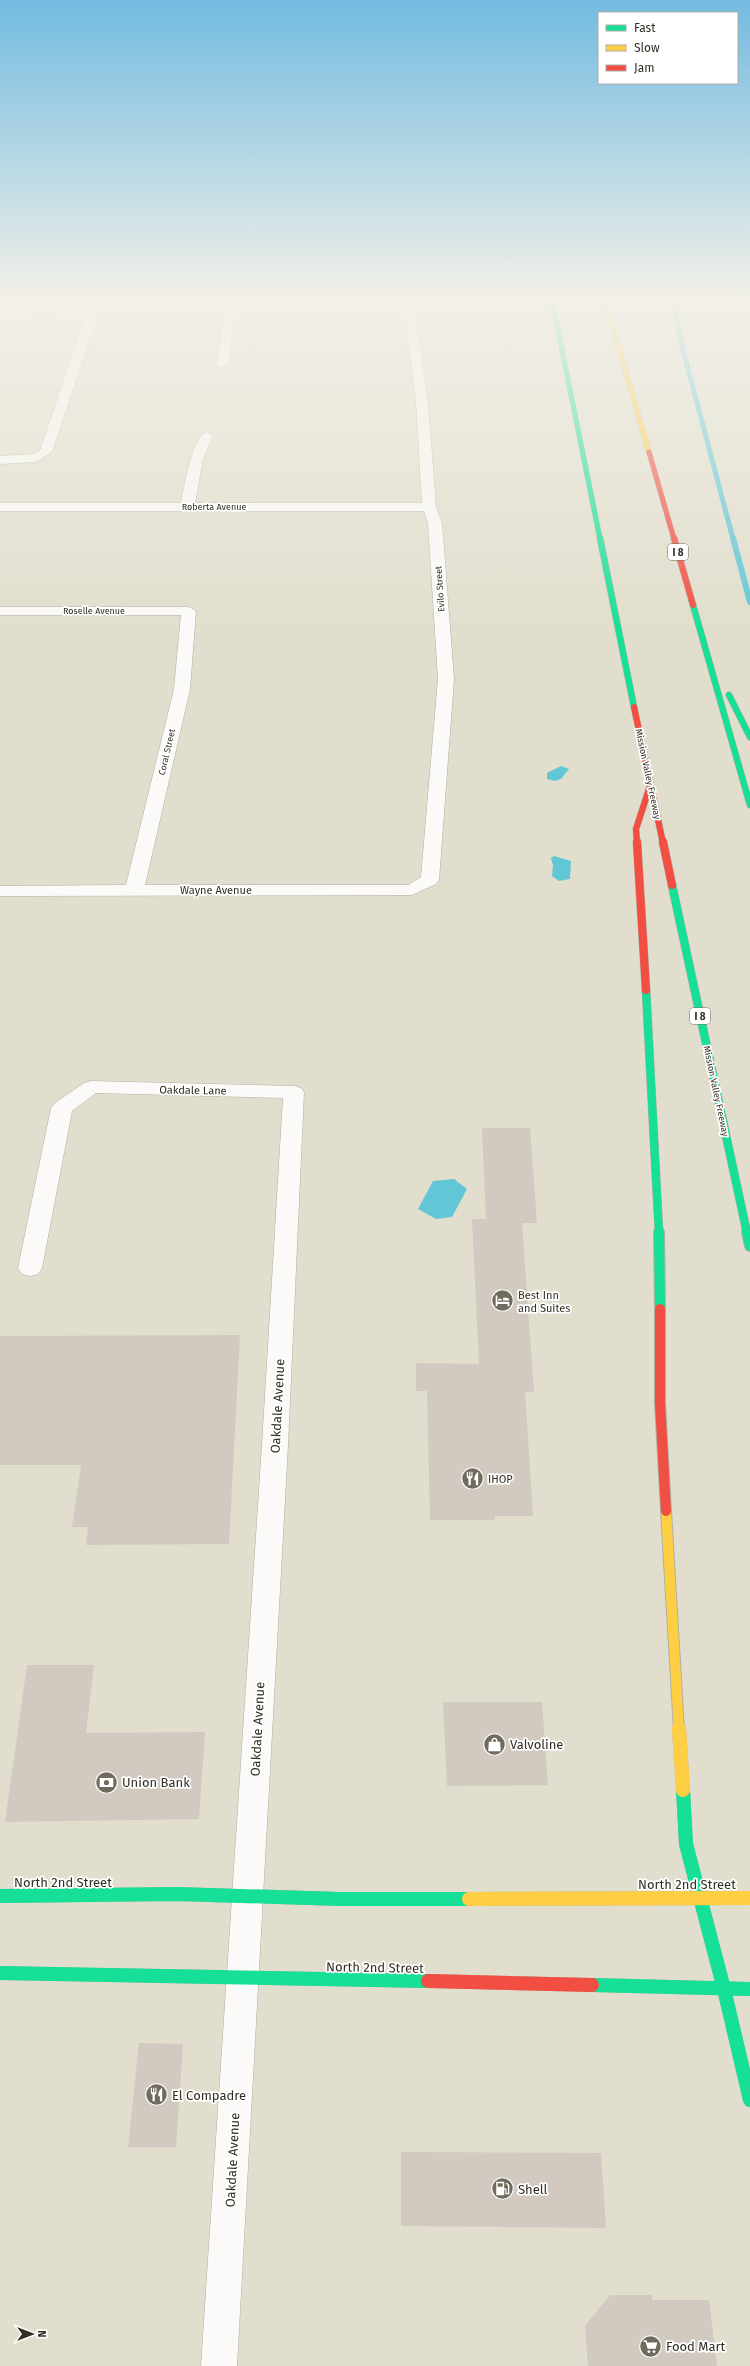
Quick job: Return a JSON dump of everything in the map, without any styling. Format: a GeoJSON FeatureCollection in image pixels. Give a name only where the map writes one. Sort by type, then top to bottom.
{"type":"FeatureCollection","features":[{"type":"Feature","properties":{"kind":"main road","name":"Mission Valley Freeway"},"geometry":{"type":"LineString","coordinates":[[574,410],[650,786],[750,1246]]}},
{"type":"Feature","properties":{"kind":"main road","name":"I 8"},"geometry":{"type":"LineString","coordinates":[[637,410],[750,805]]}},
{"type":"Feature","properties":{"kind":"main road"},"geometry":{"type":"LineString","coordinates":[[706,647],[750,737]]}},
{"type":"Feature","properties":{"kind":"main road"},"geometry":{"type":"LineString","coordinates":[[650,786],[636,829],[659,1212],[660,1403],[686,1844],[724,1989],[750,2100]]}},
{"type":"Feature","properties":{"kind":"main road","name":"North 2nd Street"},"geometry":{"type":"LineString","coordinates":[[0,1896],[177,1894],[348,1899],[700,1896],[750,1898]]}},
{"type":"Feature","properties":{"kind":"main road","name":"North 2nd Street"},"geometry":{"type":"LineString","coordinates":[[0,1973],[172,1978],[243,1977],[750,1989]]}},
{"type":"Feature","properties":{"kind":"street"},"geometry":{"type":"LineString","coordinates":[[0,460],[35,458],[46,452],[60,410]]}},
{"type":"Feature","properties":{"kind":"street","name":"Evilo Street"},"geometry":{"type":"LineString","coordinates":[[423,410],[429,507],[435,523],[446,679],[430,880]]}},
{"type":"Feature","properties":{"kind":"street"},"geometry":{"type":"LineString","coordinates":[[187,507],[197,459],[207,436]]}},
{"type":"Feature","properties":{"kind":"street","name":"Roberta Avenue"},"geometry":{"type":"LineString","coordinates":[[0,507],[429,507]]}},
{"type":"Feature","properties":{"kind":"street","name":"Roselle Avenue"},"geometry":{"type":"LineString","coordinates":[[0,611],[188,611]]}},
{"type":"Feature","properties":{"kind":"street","name":"Coral Street"},"geometry":{"type":"LineString","coordinates":[[134,891],[182,689],[188,611]]}},
{"type":"Feature","properties":{"kind":"street","name":"Wayne Avenue"},"geometry":{"type":"LineString","coordinates":[[0,891],[412,890],[430,880]]}},
{"type":"Feature","properties":{"kind":"street","name":"Oakdale Lane"},"geometry":{"type":"LineString","coordinates":[[30,1268],[62,1108],[91,1087],[294,1092]]}},
{"type":"Feature","properties":{"kind":"street","name":"Oakdale Avenue"},"geometry":{"type":"LineString","coordinates":[[219,2366],[248,1897],[294,1092]]}},
{"type":"Feature","properties":{"kind":"water"},"geometry":{"type":"Polygon","coordinates":[[[561,766],[569,769],[561,779],[555,781],[547,779],[547,773],[561,766]]]}},
{"type":"Feature","properties":{"kind":"water"},"geometry":{"type":"Polygon","coordinates":[[[554,856],[571,861],[570,879],[559,881],[552,876],[553,865],[551,858],[554,856]]]}},
{"type":"Feature","properties":{"kind":"water"},"geometry":{"type":"Polygon","coordinates":[[[454,1179],[467,1189],[452,1217],[436,1219],[418,1209],[433,1181],[454,1179]]]}},
{"type":"Feature","properties":{"kind":"building"},"geometry":{"type":"Polygon","coordinates":[[[482,1128],[530,1128],[537,1223],[522,1223],[534,1392],[525,1392],[533,1516],[495,1516],[495,1520],[430,1520],[427,1391],[416,1391],[416,1363],[479,1364],[472,1219],[486,1219],[482,1128]]]}},
{"type":"Feature","properties":{"kind":"building"},"geometry":{"type":"Polygon","coordinates":[[[240,1335],[229,1544],[86,1545],[88,1527],[72,1527],[81,1465],[0,1465],[0,1336],[240,1335]]]}},
{"type":"Feature","properties":{"kind":"building","name":"Union Bank"},"geometry":{"type":"Polygon","coordinates":[[[27,1665],[94,1665],[86,1733],[205,1732],[199,1819],[5,1822],[27,1665]]]}},
{"type":"Feature","properties":{"kind":"building","name":"Valvoline"},"geometry":{"type":"Polygon","coordinates":[[[443,1702],[542,1702],[548,1785],[447,1786],[443,1702]]]}},
{"type":"Feature","properties":{"kind":"building","name":"El Compadre"},"geometry":{"type":"Polygon","coordinates":[[[139,2043],[183,2044],[176,2147],[128,2147],[139,2043]]]}},
{"type":"Feature","properties":{"kind":"building","name":"Shell"},"geometry":{"type":"Polygon","coordinates":[[[401,2152],[601,2153],[606,2228],[401,2226],[401,2152]]]}},
{"type":"Feature","properties":{"kind":"building","name":"Food Mart"},"geometry":{"type":"Polygon","coordinates":[[[610,2295],[652,2295],[652,2300],[709,2300],[717,2366],[588,2366],[585,2326],[610,2295]]]}},
{"type":"Feature","properties":{"kind":"waterway"},"geometry":{"type":"LineString","coordinates":[[699,410],[733,539]]}},
{"type":"Feature","properties":{"kind":"waterway"},"geometry":{"type":"LineString","coordinates":[[733,538],[750,602]]}},
{"type":"Feature","properties":{"kind":"traffic: fast"},"geometry":{"type":"LineString","coordinates":[[574,410],[634,707]]}},
{"type":"Feature","properties":{"kind":"traffic: fast"},"geometry":{"type":"LineString","coordinates":[[693,605],[750,805]]}},
{"type":"Feature","properties":{"kind":"traffic: fast"},"geometry":{"type":"LineString","coordinates":[[729,695],[750,737]]}},
{"type":"Feature","properties":{"kind":"traffic: fast"},"geometry":{"type":"LineString","coordinates":[[672,885],[750,1246]]}},
{"type":"Feature","properties":{"kind":"traffic: fast"},"geometry":{"type":"LineString","coordinates":[[646,990],[659,1212],[660,1309]]}},
{"type":"Feature","properties":{"kind":"traffic: fast"},"geometry":{"type":"LineString","coordinates":[[683,1790],[686,1844],[724,1989],[750,2100]]}},
{"type":"Feature","properties":{"kind":"traffic: fast"},"geometry":{"type":"LineString","coordinates":[[0,1896],[177,1894],[340,1899],[469,1899]]}},
{"type":"Feature","properties":{"kind":"traffic: fast"},"geometry":{"type":"LineString","coordinates":[[0,1973],[428,1981]]}},
{"type":"Feature","properties":{"kind":"traffic: fast"},"geometry":{"type":"LineString","coordinates":[[592,1985],[750,1989]]}},
{"type":"Feature","properties":{"kind":"traffic: slow"},"geometry":{"type":"LineString","coordinates":[[637,410],[649,452]]}},
{"type":"Feature","properties":{"kind":"traffic: slow"},"geometry":{"type":"LineString","coordinates":[[666,1511],[683,1790]]}},
{"type":"Feature","properties":{"kind":"traffic: slow"},"geometry":{"type":"LineString","coordinates":[[469,1899],[750,1898]]}},
{"type":"Feature","properties":{"kind":"traffic: jam"},"geometry":{"type":"LineString","coordinates":[[649,452],[693,605]]}},
{"type":"Feature","properties":{"kind":"traffic: jam"},"geometry":{"type":"LineString","coordinates":[[634,707],[672,885]]}},
{"type":"Feature","properties":{"kind":"traffic: jam"},"geometry":{"type":"LineString","coordinates":[[646,990],[636,829],[650,786]]}},
{"type":"Feature","properties":{"kind":"traffic: jam"},"geometry":{"type":"LineString","coordinates":[[660,1309],[660,1403],[666,1511]]}},
{"type":"Feature","properties":{"kind":"traffic: jam"},"geometry":{"type":"LineString","coordinates":[[428,1981],[592,1985]]}},
{"type":"Feature","properties":{"kind":"place","name":"Best Inn and Suites"},"geometry":{"type":"Point","coordinates":[502,1301]}},
{"type":"Feature","properties":{"kind":"place","name":"IHOP"},"geometry":{"type":"Point","coordinates":[472,1479]}},
{"type":"Feature","properties":{"kind":"place","name":"Valvoline"},"geometry":{"type":"Point","coordinates":[495,1744]}},
{"type":"Feature","properties":{"kind":"place","name":"Union Bank"},"geometry":{"type":"Point","coordinates":[106,1782]}},
{"type":"Feature","properties":{"kind":"place","name":"El Compadre"},"geometry":{"type":"Point","coordinates":[157,2095]}},
{"type":"Feature","properties":{"kind":"place","name":"Shell"},"geometry":{"type":"Point","coordinates":[502,2189]}},
{"type":"Feature","properties":{"kind":"place","name":"Food Mart"},"geometry":{"type":"Point","coordinates":[651,2346]}}]}
